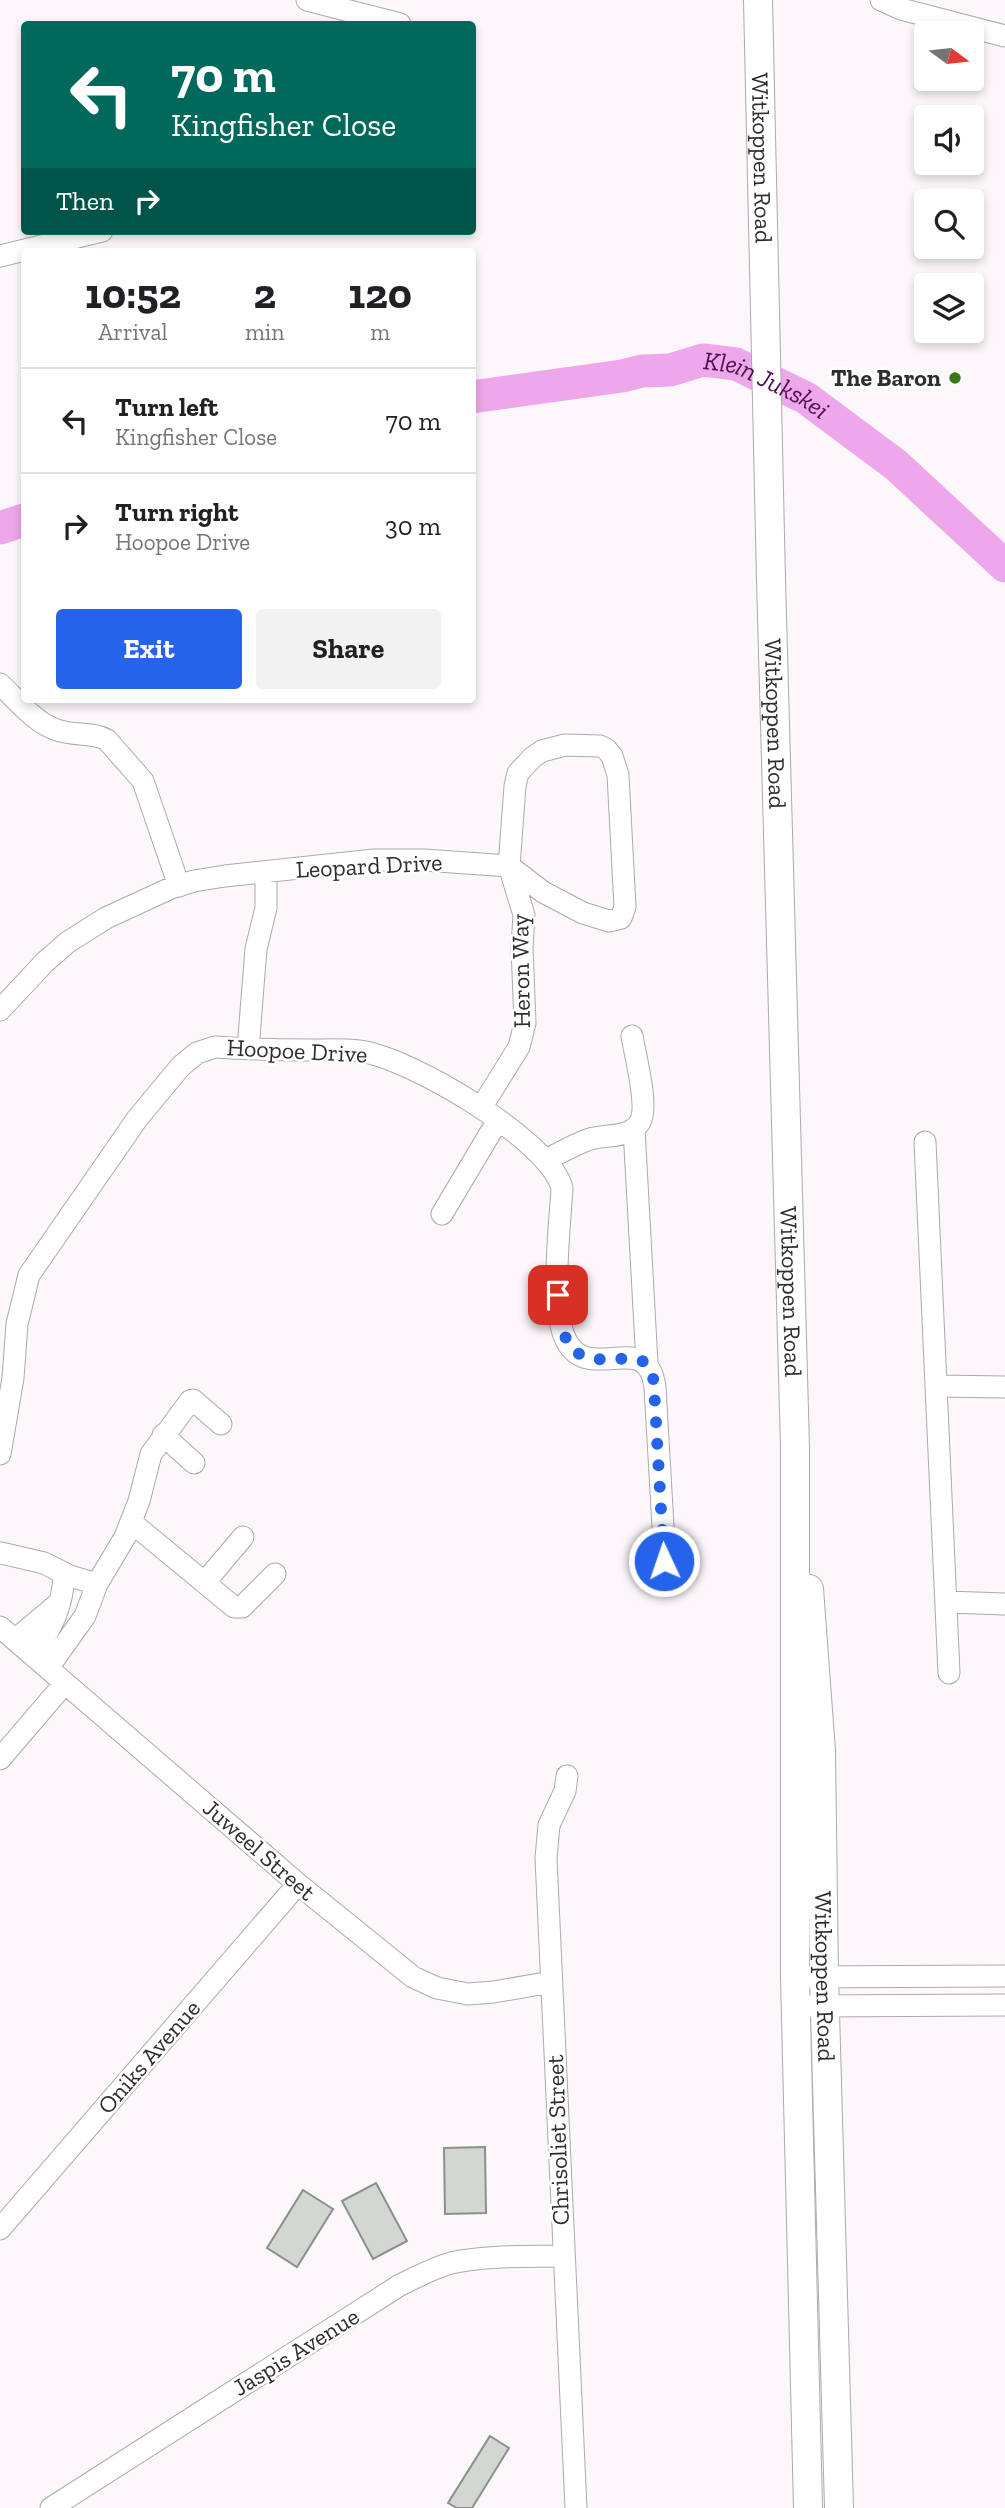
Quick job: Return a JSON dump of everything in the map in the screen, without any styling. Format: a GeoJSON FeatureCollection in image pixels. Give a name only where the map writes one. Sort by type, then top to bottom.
{"type":"FeatureCollection","features":[{"type":"Feature","properties":{"kind":"main road","name":"Witkoppen Road"},"geometry":{"type":"LineString","coordinates":[[758,0],[795,1447],[795,1977],[808,2508]]}},
{"type":"Feature","properties":{"kind":"main road","name":"Witkoppen Road"},"geometry":{"type":"LineString","coordinates":[[795,1447],[811,1608],[821,1751],[824,1976],[839,2508]]}},
{"type":"Feature","properties":{"kind":"street"},"geometry":{"type":"LineString","coordinates":[[307,0],[388,21]]}},
{"type":"Feature","properties":{"kind":"street"},"geometry":{"type":"LineString","coordinates":[[881,0],[901,9],[1005,36]]}},
{"type":"Feature","properties":{"kind":"street"},"geometry":{"type":"LineString","coordinates":[[33,248],[86,235]]}},
{"type":"Feature","properties":{"kind":"street"},"geometry":{"type":"LineString","coordinates":[[0,256],[21,251]]}},
{"type":"Feature","properties":{"kind":"street"},"geometry":{"type":"LineString","coordinates":[[0,684],[50,727],[107,740],[140,775],[179,886]]}},
{"type":"Feature","properties":{"kind":"street"},"geometry":{"type":"LineString","coordinates":[[565,745],[606,748],[612,756],[618,775],[625,907],[621,918],[609,921],[583,913],[543,892],[509,866],[514,786],[523,765],[542,751],[554,747],[565,745]]}},
{"type":"Feature","properties":{"kind":"street","name":"Leopard Drive"},"geometry":{"type":"LineString","coordinates":[[0,1010],[45,962],[68,942],[130,906],[194,881],[374,860],[424,860],[509,866]]}},
{"type":"Feature","properties":{"kind":"street","name":"Heron Way"},"geometry":{"type":"LineString","coordinates":[[442,1214],[490,1114],[519,1047],[525,1023],[522,947],[524,915],[509,866]]}},
{"type":"Feature","properties":{"kind":"street"},"geometry":{"type":"LineString","coordinates":[[248,1049],[254,961],[266,908],[266,872]]}},
{"type":"Feature","properties":{"kind":"street"},"geometry":{"type":"LineString","coordinates":[[546,1160],[591,1139],[625,1134],[640,1122],[643,1105],[632,1036]]}},
{"type":"Feature","properties":{"kind":"street","name":"Hoopoe Drive"},"geometry":{"type":"LineString","coordinates":[[0,1454],[13,1378],[18,1324],[25,1289],[35,1264],[137,1119],[181,1066],[202,1050],[215,1048],[358,1051],[373,1054],[428,1079],[490,1114],[546,1160],[556,1171],[562,1188],[558,1295],[562,1329],[572,1349],[588,1358],[632,1358],[647,1363]]}},
{"type":"Feature","properties":{"kind":"street"},"geometry":{"type":"LineString","coordinates":[[634,1129],[647,1363],[651,1368],[654,1387],[664,1561]]}},
{"type":"Feature","properties":{"kind":"street"},"geometry":{"type":"LineString","coordinates":[[925,1142],[949,1673]]}},
{"type":"Feature","properties":{"kind":"street"},"geometry":{"type":"LineString","coordinates":[[937,1386],[1005,1387]]}},
{"type":"Feature","properties":{"kind":"street"},"geometry":{"type":"LineString","coordinates":[[41,1662],[85,1616],[97,1584],[125,1537],[139,1501],[147,1462],[163,1435],[193,1400],[221,1424]]}},
{"type":"Feature","properties":{"kind":"street"},"geometry":{"type":"LineString","coordinates":[[163,1435],[194,1463]]}},
{"type":"Feature","properties":{"kind":"street"},"geometry":{"type":"LineString","coordinates":[[131,1522],[238,1607],[275,1574]]}},
{"type":"Feature","properties":{"kind":"street"},"geometry":{"type":"LineString","coordinates":[[205,1582],[243,1537]]}},
{"type":"Feature","properties":{"kind":"street"},"geometry":{"type":"LineString","coordinates":[[0,1551],[44,1563],[79,1580],[97,1584]]}},
{"type":"Feature","properties":{"kind":"street"},"geometry":{"type":"LineString","coordinates":[[41,1662],[46,1636],[62,1600],[64,1573]]}},
{"type":"Feature","properties":{"kind":"street"},"geometry":{"type":"LineString","coordinates":[[8,1633],[62,1600]]}},
{"type":"Feature","properties":{"kind":"street"},"geometry":{"type":"LineString","coordinates":[[947,1602],[1005,1604]]}},
{"type":"Feature","properties":{"kind":"street","name":"Juweel Street"},"geometry":{"type":"LineString","coordinates":[[8,1633],[298,1884],[422,1983],[468,1993],[494,1992],[551,1982]]}},
{"type":"Feature","properties":{"kind":"street"},"geometry":{"type":"LineString","coordinates":[[0,1759],[65,1683]]}},
{"type":"Feature","properties":{"kind":"street","name":"Chrisoliet Street"},"geometry":{"type":"LineString","coordinates":[[567,1776],[565,1791],[551,1817],[547,1834],[551,1982],[576,2508]]}},
{"type":"Feature","properties":{"kind":"street","name":"Oniks Avenue"},"geometry":{"type":"LineString","coordinates":[[0,2229],[298,1884]]}},
{"type":"Feature","properties":{"kind":"street"},"geometry":{"type":"LineString","coordinates":[[795,1977],[1005,1976]]}},
{"type":"Feature","properties":{"kind":"street"},"geometry":{"type":"LineString","coordinates":[[796,2006],[1005,2005]]}},
{"type":"Feature","properties":{"kind":"street","name":"Jaspis Avenue"},"geometry":{"type":"LineString","coordinates":[[51,2508],[400,2285],[452,2263],[563,2256]]}},
{"type":"Feature","properties":{"kind":"building"},"geometry":{"type":"Polygon","coordinates":[[[485,2147],[486,2213],[445,2214],[444,2148],[485,2147]]]}},
{"type":"Feature","properties":{"kind":"building"},"geometry":{"type":"Polygon","coordinates":[[[376,2183],[407,2241],[373,2259],[342,2201],[376,2183]]]}},
{"type":"Feature","properties":{"kind":"building"},"geometry":{"type":"Polygon","coordinates":[[[303,2190],[333,2209],[297,2267],[267,2248],[303,2190]]]}},
{"type":"Feature","properties":{"kind":"building"},"geometry":{"type":"Polygon","coordinates":[[[490,2436],[509,2448],[472,2508],[457,2508],[448,2503],[490,2436]]]}},
{"type":"Feature","properties":{"kind":"waterway","name":"Klein Jukskei"},"geometry":{"type":"LineString","coordinates":[[476,396],[642,371],[670,370],[703,360],[736,364],[806,398],[896,465],[1005,566]]}},
{"type":"Feature","properties":{"kind":"waterway","name":"Klein Jukskei"},"geometry":{"type":"LineString","coordinates":[[0,528],[21,521]]}},
{"type":"Feature","properties":{"kind":"place","name":"The Baron"},"geometry":{"type":"Point","coordinates":[955,378]}},
{"type":"Feature","properties":{"kind":"route"},"geometry":{"type":"LineString","coordinates":[[558,1295],[562,1329],[572,1349],[588,1358],[632,1358],[647,1363],[651,1368],[664,1561]]}}]}
